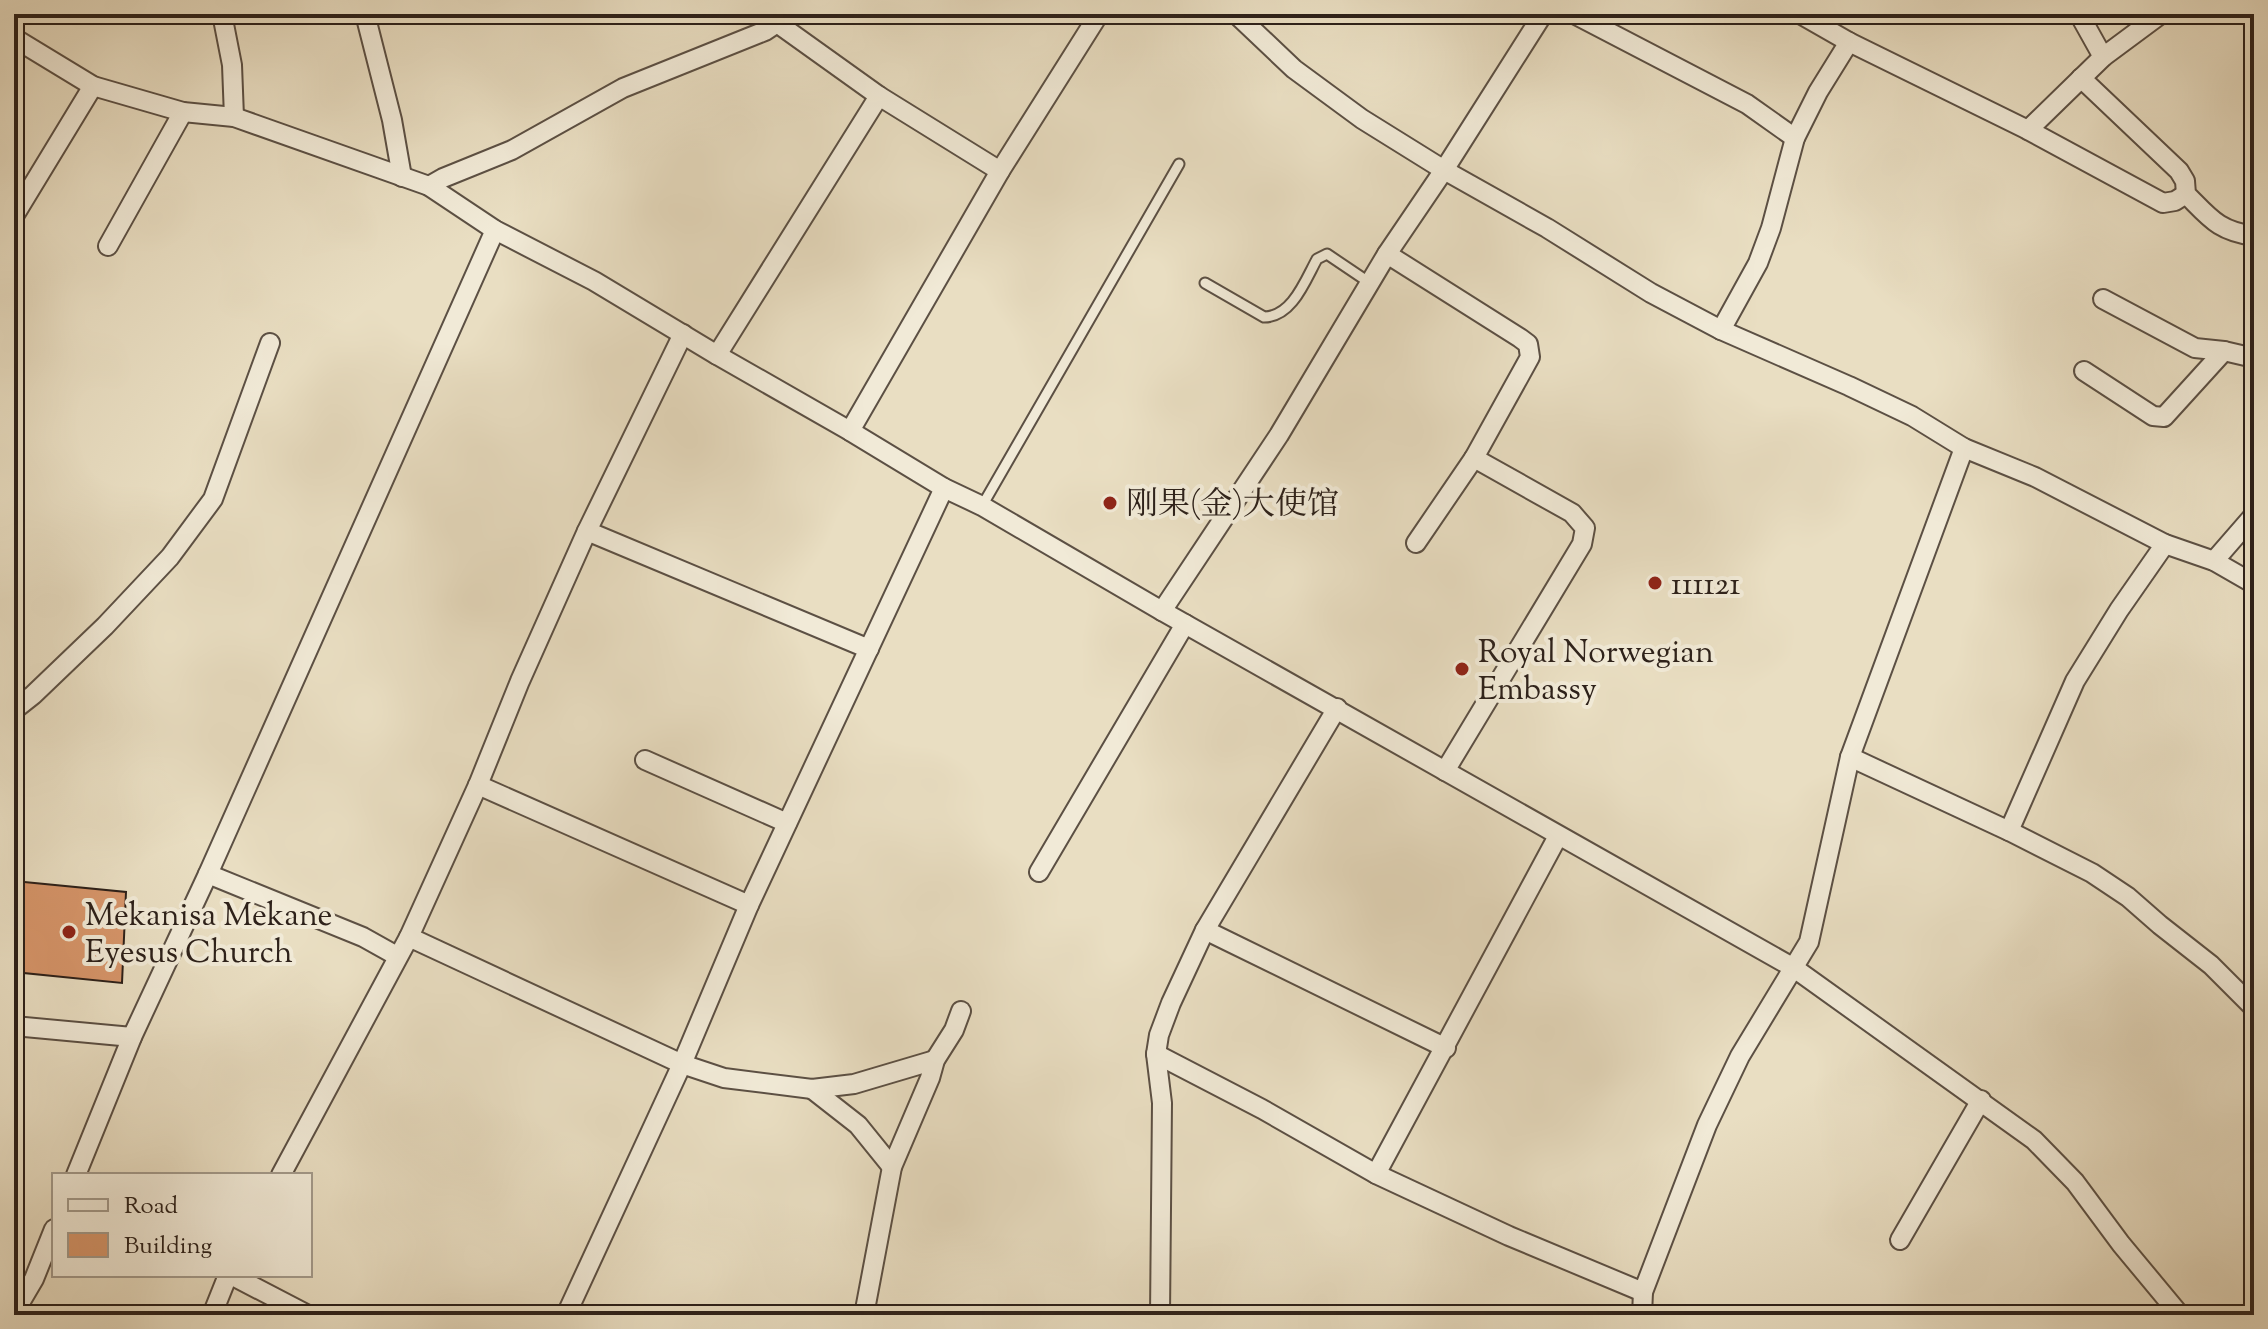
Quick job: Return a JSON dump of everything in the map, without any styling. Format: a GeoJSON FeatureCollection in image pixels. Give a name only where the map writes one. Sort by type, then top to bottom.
{"type":"FeatureCollection","features":[{"type":"Feature","properties":{"kind":"street"},"geometry":{"type":"LineString","coordinates":[[222,14],[232,65],[234,117]]}},
{"type":"Feature","properties":{"kind":"street"},"geometry":{"type":"LineString","coordinates":[[365,14],[392,120],[402,177]]}},
{"type":"Feature","properties":{"kind":"street"},"geometry":{"type":"LineString","coordinates":[[850,431],[1000,171],[1099,14]]}},
{"type":"Feature","properties":{"kind":"street"},"geometry":{"type":"LineString","coordinates":[[1236,14],[1294,69],[1362,119],[1651,293],[1721,330],[1912,416],[1964,448],[2035,477],[2165,544],[2214,561],[2254,584]]}},
{"type":"Feature","properties":{"kind":"street"},"geometry":{"type":"LineString","coordinates":[[1162,611],[1279,435],[1387,254],[1543,14]]}},
{"type":"Feature","properties":{"kind":"street"},"geometry":{"type":"LineString","coordinates":[[1574,14],[1747,104],[1795,138]]}},
{"type":"Feature","properties":{"kind":"street"},"geometry":{"type":"LineString","coordinates":[[1800,14],[1849,42],[2028,130],[2163,203],[2175,201],[2186,194]]}},
{"type":"Feature","properties":{"kind":"street"},"geometry":{"type":"LineString","coordinates":[[2079,14],[2103,57]]}},
{"type":"Feature","properties":{"kind":"street"},"geometry":{"type":"LineString","coordinates":[[2028,130],[2103,57],[2161,14]]}},
{"type":"Feature","properties":{"kind":"street"},"geometry":{"type":"LineString","coordinates":[[429,186],[512,150],[623,88],[765,31],[781,19],[879,96],[1000,171]]}},
{"type":"Feature","properties":{"kind":"street"},"geometry":{"type":"LineString","coordinates":[[14,38],[93,86],[183,112],[234,117],[429,186],[495,230],[594,281],[944,488],[982,506],[1794,968],[2034,1140],[2075,1182],[2180,1315]]}},
{"type":"Feature","properties":{"kind":"street"},"geometry":{"type":"LineString","coordinates":[[1721,330],[1758,263],[1771,228],[1795,138],[1818,92],[1849,42]]}},
{"type":"Feature","properties":{"kind":"street"},"geometry":{"type":"LineString","coordinates":[[2081,78],[2179,171],[2185,181],[2186,194],[2212,221],[2234,233],[2254,236]]}},
{"type":"Feature","properties":{"kind":"street"},"geometry":{"type":"LineString","coordinates":[[14,216],[93,86]]}},
{"type":"Feature","properties":{"kind":"street"},"geometry":{"type":"LineString","coordinates":[[717,355],[879,96]]}},
{"type":"Feature","properties":{"kind":"street"},"geometry":{"type":"LineString","coordinates":[[108,246],[183,112]]}},
{"type":"Feature","properties":{"kind":"street"},"geometry":{"type":"LineString","coordinates":[[77,1173],[132,1037],[208,874],[495,230]]}},
{"type":"Feature","properties":{"kind":"street"},"geometry":{"type":"LineString","coordinates":[[1387,254],[1528,344],[1530,357],[1474,458],[1416,543]]}},
{"type":"Feature","properties":{"kind":"street"},"geometry":{"type":"LineString","coordinates":[[2103,299],[2195,348],[2254,358]]}},
{"type":"Feature","properties":{"kind":"street"},"geometry":{"type":"LineString","coordinates":[[282,1173],[409,937],[587,531],[683,334]]}},
{"type":"Feature","properties":{"kind":"street"},"geometry":{"type":"LineString","coordinates":[[14,710],[105,626],[170,557],[213,499],[270,343]]}},
{"type":"Feature","properties":{"kind":"street"},"geometry":{"type":"LineString","coordinates":[[2084,371],[2159,418],[2164,417],[2224,351]]}},
{"type":"Feature","properties":{"kind":"street"},"geometry":{"type":"LineString","coordinates":[[1642,1315],[1643,1292],[1707,1125],[1740,1056],[1809,942],[1850,757],[1964,448]]}},
{"type":"Feature","properties":{"kind":"street"},"geometry":{"type":"LineString","coordinates":[[1445,771],[1582,544],[1585,528],[1572,513],[1474,458]]}},
{"type":"Feature","properties":{"kind":"street"},"geometry":{"type":"LineString","coordinates":[[566,1315],[682,1064],[749,905],[944,488]]}},
{"type":"Feature","properties":{"kind":"street"},"geometry":{"type":"LineString","coordinates":[[2214,561],[2254,515]]}},
{"type":"Feature","properties":{"kind":"street"},"geometry":{"type":"LineString","coordinates":[[587,531],[869,649]]}},
{"type":"Feature","properties":{"kind":"street"},"geometry":{"type":"LineString","coordinates":[[2009,831],[2075,681],[2165,544]]}},
{"type":"Feature","properties":{"kind":"street"},"geometry":{"type":"LineString","coordinates":[[1039,872],[1185,624]]}},
{"type":"Feature","properties":{"kind":"street"},"geometry":{"type":"LineString","coordinates":[[1160,1315],[1162,1103],[1156,1054],[1159,1035],[1205,930],[1337,708]]}},
{"type":"Feature","properties":{"kind":"street"},"geometry":{"type":"LineString","coordinates":[[1850,757],[2092,873],[2128,897],[2211,965],[2254,1008]]}},
{"type":"Feature","properties":{"kind":"street"},"geometry":{"type":"LineString","coordinates":[[645,760],[787,823]]}},
{"type":"Feature","properties":{"kind":"street"},"geometry":{"type":"LineString","coordinates":[[478,785],[749,905]]}},
{"type":"Feature","properties":{"kind":"street"},"geometry":{"type":"LineString","coordinates":[[1376,1174],[1558,836]]}},
{"type":"Feature","properties":{"kind":"street"},"geometry":{"type":"LineString","coordinates":[[208,874],[363,937],[397,956]]}},
{"type":"Feature","properties":{"kind":"street"},"geometry":{"type":"LineString","coordinates":[[1205,930],[1446,1048]]}},
{"type":"Feature","properties":{"kind":"street"},"geometry":{"type":"LineString","coordinates":[[409,937],[682,1064],[724,1078],[812,1089],[854,1084],[935,1060]]}},
{"type":"Feature","properties":{"kind":"street"},"geometry":{"type":"LineString","coordinates":[[864,1315],[892,1167],[935,1060],[954,1030],[961,1011]]}},
{"type":"Feature","properties":{"kind":"street"},"geometry":{"type":"LineString","coordinates":[[14,1026],[132,1037]]}},
{"type":"Feature","properties":{"kind":"street"},"geometry":{"type":"LineString","coordinates":[[1156,1054],[1262,1109],[1376,1174],[1509,1236],[1643,1292]]}},
{"type":"Feature","properties":{"kind":"street"},"geometry":{"type":"LineString","coordinates":[[812,1089],[858,1125],[892,1167]]}},
{"type":"Feature","properties":{"kind":"street"},"geometry":{"type":"LineString","coordinates":[[1900,1240],[1981,1100]]}},
{"type":"Feature","properties":{"kind":"street"},"geometry":{"type":"LineString","coordinates":[[14,1313],[34,1279],[52,1234]]}},
{"type":"Feature","properties":{"kind":"street"},"geometry":{"type":"LineString","coordinates":[[212,1315],[229,1277]]}},
{"type":"Feature","properties":{"kind":"street"},"geometry":{"type":"LineString","coordinates":[[234,1277],[308,1315]]}},
{"type":"Feature","properties":{"kind":"lane"},"geometry":{"type":"LineString","coordinates":[[982,506],[1179,164]]}},
{"type":"Feature","properties":{"kind":"lane"},"geometry":{"type":"LineString","coordinates":[[1205,283],[1264,317],[1274,317],[1289,307],[1317,259],[1323,255],[1327,254],[1370,283]]}},
{"type":"Feature","properties":{"kind":"building","name":"Mekanisa Mekane Eyesus Church"},"geometry":{"type":"Polygon","coordinates":[[[14,881],[126,892],[122,983],[14,972],[14,881]]]}},
{"type":"Feature","properties":{"kind":"place","name":"刚果(金)大使馆"},"geometry":{"type":"Point","coordinates":[1110,503]}},
{"type":"Feature","properties":{"kind":"place","name":"111121"},"geometry":{"type":"Point","coordinates":[1655,583]}},
{"type":"Feature","properties":{"kind":"place","name":"Royal Norwegian Embassy"},"geometry":{"type":"Point","coordinates":[1462,669]}},
{"type":"Feature","properties":{"kind":"place","name":"Mekanisa Mekane Eyesus Church"},"geometry":{"type":"Point","coordinates":[69,932]}}]}
